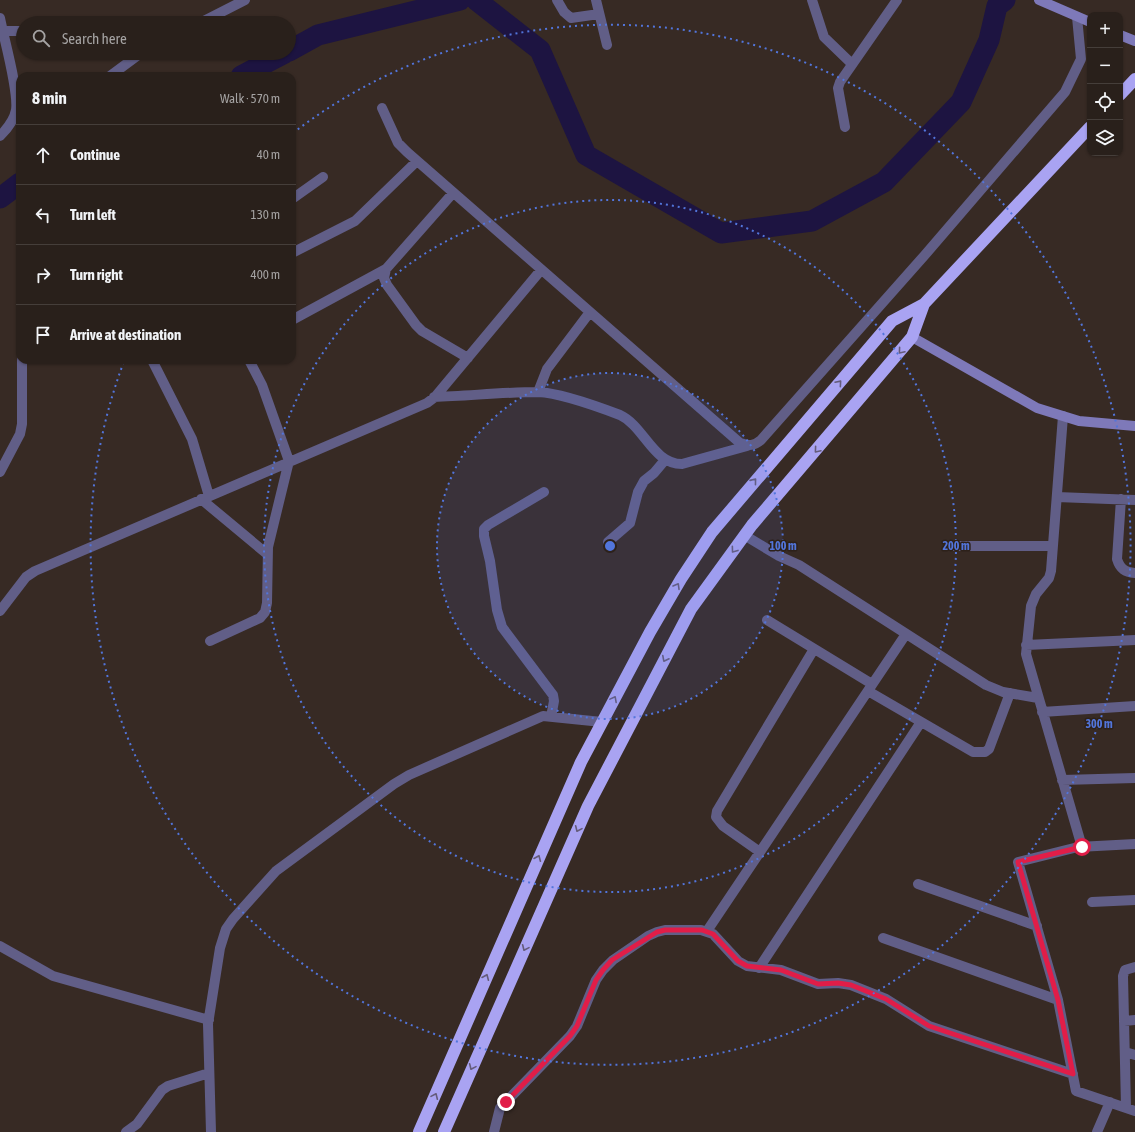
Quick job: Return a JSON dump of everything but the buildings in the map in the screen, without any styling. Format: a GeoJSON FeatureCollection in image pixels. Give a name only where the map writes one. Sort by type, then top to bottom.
{"type":"FeatureCollection","features":[{"type":"Feature","properties":{"kind":"highway"},"geometry":{"type":"LineString","coordinates":[[1123,92],[1134,80]]}},
{"type":"Feature","properties":{"kind":"highway"},"geometry":{"type":"LineString","coordinates":[[419,1132],[565,796],[602,722],[666,606],[712,532],[892,321],[924,304],[1087,130]]}},
{"type":"Feature","properties":{"kind":"highway"},"geometry":{"type":"LineString","coordinates":[[444,1132],[588,806],[691,609],[744,535],[912,337],[924,304]]}},
{"type":"Feature","properties":{"kind":"street"},"geometry":{"type":"LineString","coordinates":[[214,16],[245,0]]}},
{"type":"Feature","properties":{"kind":"street"},"geometry":{"type":"LineString","coordinates":[[557,0],[564,12],[571,18],[599,14]]}},
{"type":"Feature","properties":{"kind":"street"},"geometry":{"type":"LineString","coordinates":[[596,0],[606,45]]}},
{"type":"Feature","properties":{"kind":"street"},"geometry":{"type":"LineString","coordinates":[[812,0],[824,37],[852,64]]}},
{"type":"Feature","properties":{"kind":"street"},"geometry":{"type":"LineString","coordinates":[[844,127],[838,88],[840,82],[897,0]]}},
{"type":"Feature","properties":{"kind":"street"},"geometry":{"type":"LineString","coordinates":[[1039,0],[1087,21]]}},
{"type":"Feature","properties":{"kind":"street"},"geometry":{"type":"LineString","coordinates":[[434,397],[538,392],[565,397],[621,416],[629,421],[665,460],[674,464],[682,464],[754,445],[761,440],[934,245],[1065,92],[1081,59],[1077,17]]}},
{"type":"Feature","properties":{"kind":"street"},"geometry":{"type":"LineString","coordinates":[[0,18],[16,95],[16,110],[10,127]]}},
{"type":"Feature","properties":{"kind":"street"},"geometry":{"type":"LineString","coordinates":[[3,31],[16,31]]}},
{"type":"Feature","properties":{"kind":"street"},"geometry":{"type":"LineString","coordinates":[[1123,36],[1135,42]]}},
{"type":"Feature","properties":{"kind":"street"},"geometry":{"type":"LineString","coordinates":[[115,72],[132,60]]}},
{"type":"Feature","properties":{"kind":"street"},"geometry":{"type":"LineString","coordinates":[[382,108],[398,143],[417,161],[740,443],[747,446]]}},
{"type":"Feature","properties":{"kind":"street"},"geometry":{"type":"LineString","coordinates":[[0,136],[16,124]]}},
{"type":"Feature","properties":{"kind":"street"},"geometry":{"type":"LineString","coordinates":[[296,251],[355,221],[417,161]]}},
{"type":"Feature","properties":{"kind":"street"},"geometry":{"type":"LineString","coordinates":[[296,196],[323,177]]}},
{"type":"Feature","properties":{"kind":"street"},"geometry":{"type":"LineString","coordinates":[[296,318],[386,269],[453,193]]}},
{"type":"Feature","properties":{"kind":"street"},"geometry":{"type":"LineString","coordinates":[[386,269],[384,278],[387,285],[416,325],[468,358]]}},
{"type":"Feature","properties":{"kind":"street"},"geometry":{"type":"LineString","coordinates":[[0,611],[26,577],[35,571],[427,403],[468,358],[541,270]]}},
{"type":"Feature","properties":{"kind":"street"},"geometry":{"type":"LineString","coordinates":[[538,392],[547,369],[590,312]]}},
{"type":"Feature","properties":{"kind":"street"},"geometry":{"type":"LineString","coordinates":[[912,337],[1037,408],[1079,421],[1135,426]]}},
{"type":"Feature","properties":{"kind":"street"},"geometry":{"type":"LineString","coordinates":[[0,472],[20,434],[22,424],[22,364]]}},
{"type":"Feature","properties":{"kind":"street"},"geometry":{"type":"LineString","coordinates":[[154,364],[192,439],[205,497],[267,554]]}},
{"type":"Feature","properties":{"kind":"street"},"geometry":{"type":"LineString","coordinates":[[210,641],[260,618],[265,612],[267,603],[267,554],[289,461],[262,385],[251,364]]}},
{"type":"Feature","properties":{"kind":"street"},"geometry":{"type":"LineString","coordinates":[[1063,416],[1053,546],[1049,578],[1036,594],[1031,606],[1026,645],[1027,662],[1082,847]]}},
{"type":"Feature","properties":{"kind":"street"},"geometry":{"type":"LineString","coordinates":[[608,542],[630,523],[638,492],[644,481],[654,473],[665,460]]}},
{"type":"Feature","properties":{"kind":"street"},"geometry":{"type":"LineString","coordinates":[[544,492],[488,525],[484,529],[484,536],[490,561],[497,610],[502,627],[553,695],[554,701],[550,717]]}},
{"type":"Feature","properties":{"kind":"street"},"geometry":{"type":"LineString","coordinates":[[1057,497],[1135,500]]}},
{"type":"Feature","properties":{"kind":"street"},"geometry":{"type":"LineString","coordinates":[[1121,500],[1117,559],[1119,566],[1125,571],[1135,573]]}},
{"type":"Feature","properties":{"kind":"street"},"geometry":{"type":"LineString","coordinates":[[744,535],[779,556],[799,565],[986,685],[1010,693],[1038,698]]}},
{"type":"Feature","properties":{"kind":"street"},"geometry":{"type":"LineString","coordinates":[[953,546],[1053,546]]}},
{"type":"Feature","properties":{"kind":"street"},"geometry":{"type":"LineString","coordinates":[[767,620],[814,649],[921,722],[973,752],[985,752],[989,749],[1010,693]]}},
{"type":"Feature","properties":{"kind":"street"},"geometry":{"type":"LineString","coordinates":[[707,931],[906,634]]}},
{"type":"Feature","properties":{"kind":"street"},"geometry":{"type":"LineString","coordinates":[[1026,645],[1135,640]]}},
{"type":"Feature","properties":{"kind":"street"},"geometry":{"type":"LineString","coordinates":[[760,852],[723,826],[716,817],[717,811],[814,649]]}},
{"type":"Feature","properties":{"kind":"street"},"geometry":{"type":"LineString","coordinates":[[1042,712],[1135,706]]}},
{"type":"Feature","properties":{"kind":"street"},"geometry":{"type":"LineString","coordinates":[[211,1132],[209,1020],[220,948],[226,929],[232,919],[276,871],[401,780],[543,716],[602,722]]}},
{"type":"Feature","properties":{"kind":"street"},"geometry":{"type":"LineString","coordinates":[[759,968],[921,722]]}},
{"type":"Feature","properties":{"kind":"street"},"geometry":{"type":"LineString","coordinates":[[1062,780],[1135,778]]}},
{"type":"Feature","properties":{"kind":"street"},"geometry":{"type":"LineString","coordinates":[[1135,844],[1082,847],[1018,862],[1058,1000],[1076,1091],[1130,1109],[1124,1052],[1123,976],[1125,970],[1135,967]]}},
{"type":"Feature","properties":{"kind":"street"},"geometry":{"type":"LineString","coordinates":[[918,884],[1037,926]]}},
{"type":"Feature","properties":{"kind":"street"},"geometry":{"type":"LineString","coordinates":[[1092,902],[1135,900]]}},
{"type":"Feature","properties":{"kind":"street"},"geometry":{"type":"LineString","coordinates":[[494,1132],[500,1108],[570,1036],[577,1026],[596,980],[603,970],[612,960],[657,932],[665,930],[707,931],[717,937],[742,964],[759,968],[781,970],[818,984],[838,983],[851,985],[886,999],[929,1026],[1073,1074]]}},
{"type":"Feature","properties":{"kind":"street"},"geometry":{"type":"LineString","coordinates":[[883,938],[1058,1000]]}},
{"type":"Feature","properties":{"kind":"street"},"geometry":{"type":"LineString","coordinates":[[0,946],[54,976],[209,1020]]}},
{"type":"Feature","properties":{"kind":"street"},"geometry":{"type":"LineString","coordinates":[[1124,1021],[1135,1020]]}},
{"type":"Feature","properties":{"kind":"street"},"geometry":{"type":"LineString","coordinates":[[1124,1052],[1135,1055]]}},
{"type":"Feature","properties":{"kind":"street"},"geometry":{"type":"LineString","coordinates":[[126,1132],[137,1124],[162,1090],[168,1086],[209,1073]]}},
{"type":"Feature","properties":{"kind":"street"},"geometry":{"type":"LineString","coordinates":[[1097,1132],[1110,1102]]}},
{"type":"Feature","properties":{"kind":"waterway"},"geometry":{"type":"LineString","coordinates":[[296,47],[318,35],[460,0]]}},
{"type":"Feature","properties":{"kind":"waterway"},"geometry":{"type":"LineString","coordinates":[[476,0],[540,50],[586,155],[721,233],[812,221],[884,182],[961,102],[989,40],[997,6],[1005,0]]}},
{"type":"Feature","properties":{"kind":"waterway"},"geometry":{"type":"LineString","coordinates":[[249,72],[272,60]]}},
{"type":"Feature","properties":{"kind":"waterway"},"geometry":{"type":"LineString","coordinates":[[0,198],[16,186]]}},
{"type":"Feature","properties":{"kind":"route"},"geometry":{"type":"LineString","coordinates":[[506,1102],[570,1036],[577,1026],[596,980],[612,960],[648,936],[665,930],[707,931],[717,937],[738,961],[751,968],[781,970],[818,984],[845,983],[886,999],[916,1020],[929,1026],[1073,1074],[1058,1000],[1018,862],[1082,847]]}}]}
